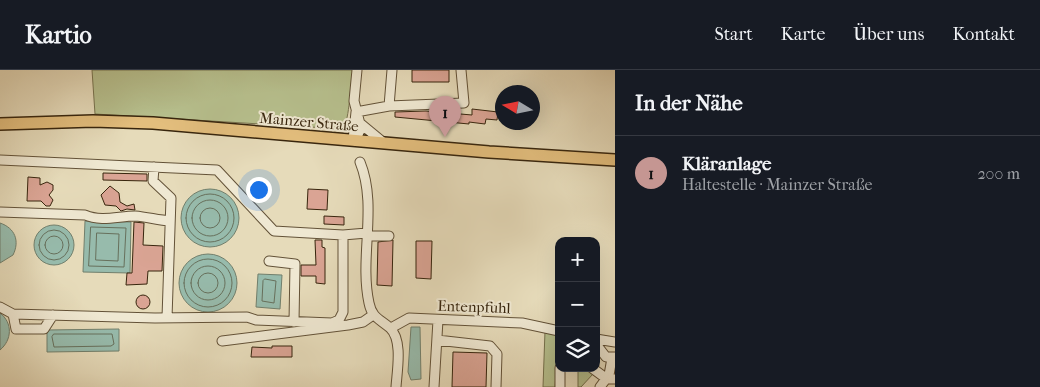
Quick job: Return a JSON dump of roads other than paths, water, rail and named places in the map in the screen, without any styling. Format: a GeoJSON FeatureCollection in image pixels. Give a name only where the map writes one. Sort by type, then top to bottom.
{"type":"FeatureCollection","features":[{"type":"Feature","properties":{"kind":"main road","name":"Mainzer Straße"},"geometry":{"type":"LineString","coordinates":[[0,124],[92,121],[153,123],[354,141],[615,160]]}},
{"type":"Feature","properties":{"kind":"street"},"geometry":{"type":"LineString","coordinates":[[354,141],[356,112],[354,96],[357,70]]}},
{"type":"Feature","properties":{"kind":"street"},"geometry":{"type":"LineString","coordinates":[[389,106],[392,70]]}},
{"type":"Feature","properties":{"kind":"street"},"geometry":{"type":"LineString","coordinates":[[356,112],[389,106],[464,103],[461,70]]}},
{"type":"Feature","properties":{"kind":"street"},"geometry":{"type":"LineString","coordinates":[[354,141],[361,131],[361,124],[356,112]]}},
{"type":"Feature","properties":{"kind":"street"},"geometry":{"type":"LineString","coordinates":[[361,124],[384,143]]}},
{"type":"Feature","properties":{"kind":"street"},"geometry":{"type":"LineString","coordinates":[[0,160],[217,170],[274,231],[389,236]]}},
{"type":"Feature","properties":{"kind":"street"},"geometry":{"type":"LineString","coordinates":[[360,162],[366,186],[367,234],[365,276],[369,303],[373,315],[391,328],[397,342],[396,387]]}},
{"type":"Feature","properties":{"kind":"street"},"geometry":{"type":"LineString","coordinates":[[154,167],[153,181],[171,198],[167,318]]}},
{"type":"Feature","properties":{"kind":"street"},"geometry":{"type":"LineString","coordinates":[[0,212],[85,215],[99,218],[137,216],[148,220],[170,221]]}},
{"type":"Feature","properties":{"kind":"street"},"geometry":{"type":"LineString","coordinates":[[342,316],[343,235]]}},
{"type":"Feature","properties":{"kind":"street"},"geometry":{"type":"LineString","coordinates":[[269,262],[295,264],[294,322]]}},
{"type":"Feature","properties":{"kind":"street"},"geometry":{"type":"LineString","coordinates":[[0,307],[13,314],[53,316],[248,317],[256,320],[332,322],[342,316]]}},
{"type":"Feature","properties":{"kind":"street"},"geometry":{"type":"LineString","coordinates":[[13,314],[16,329],[44,329],[53,316]]}},
{"type":"Feature","properties":{"kind":"street"},"geometry":{"type":"LineString","coordinates":[[222,341],[357,323],[373,315]]}},
{"type":"Feature","properties":{"kind":"street"},"geometry":{"type":"LineString","coordinates":[[342,316],[357,323]]}},
{"type":"Feature","properties":{"kind":"street","name":"Entenpfuhl"},"geometry":{"type":"LineString","coordinates":[[391,328],[409,318],[522,323],[555,330]]}},
{"type":"Feature","properties":{"kind":"street"},"geometry":{"type":"LineString","coordinates":[[434,387],[438,320]]}},
{"type":"Feature","properties":{"kind":"street"},"geometry":{"type":"LineString","coordinates":[[600,339],[614,339]]}},
{"type":"Feature","properties":{"kind":"street"},"geometry":{"type":"LineString","coordinates":[[436,340],[490,346],[497,354],[496,387]]}},
{"type":"Feature","properties":{"kind":"street"},"geometry":{"type":"LineString","coordinates":[[600,349],[606,356],[614,357],[611,379],[600,387]]}},
{"type":"Feature","properties":{"kind":"street"},"geometry":{"type":"LineString","coordinates":[[560,372],[560,387]]}},
{"type":"Feature","properties":{"kind":"street"},"geometry":{"type":"LineString","coordinates":[[599,372],[611,379]]}},
{"type":"Feature","properties":{"kind":"water"},"geometry":{"type":"Polygon","coordinates":[[[210,189],[221,191],[234,202],[239,218],[237,229],[226,242],[210,247],[199,245],[186,234],[181,218],[183,207],[194,194],[210,189]]]}},
{"type":"Feature","properties":{"kind":"water"},"geometry":{"type":"Polygon","coordinates":[[[85,221],[131,222],[130,273],[83,272],[85,221]]]}},
{"type":"Feature","properties":{"kind":"water"},"geometry":{"type":"Polygon","coordinates":[[[0,223],[13,232],[16,245],[13,255],[0,263],[0,223]]]}},
{"type":"Feature","properties":{"kind":"water"},"geometry":{"type":"Polygon","coordinates":[[[58,225],[65,228],[71,234],[74,245],[73,253],[65,262],[58,265],[50,265],[43,262],[35,253],[34,241],[37,234],[46,226],[58,225]]]}},
{"type":"Feature","properties":{"kind":"water"},"geometry":{"type":"Polygon","coordinates":[[[208,254],[219,256],[232,267],[237,283],[235,294],[224,307],[208,312],[197,310],[184,299],[179,283],[181,272],[192,259],[208,254]]]}},
{"type":"Feature","properties":{"kind":"water"},"geometry":{"type":"Polygon","coordinates":[[[258,274],[282,275],[280,309],[256,307],[258,274]]]}},
{"type":"Feature","properties":{"kind":"water"},"geometry":{"type":"Polygon","coordinates":[[[0,313],[9,326],[9,337],[0,350],[0,313]]]}},
{"type":"Feature","properties":{"kind":"water"},"geometry":{"type":"Polygon","coordinates":[[[411,327],[420,327],[421,379],[411,380],[408,372],[411,327]]]}},
{"type":"Feature","properties":{"kind":"water"},"geometry":{"type":"Polygon","coordinates":[[[119,329],[119,351],[47,352],[47,330],[119,329]]]}},
{"type":"Feature","properties":{"kind":"place","name":"Kläranlage"},"geometry":{"type":"Point","coordinates":[445,137]}}]}
